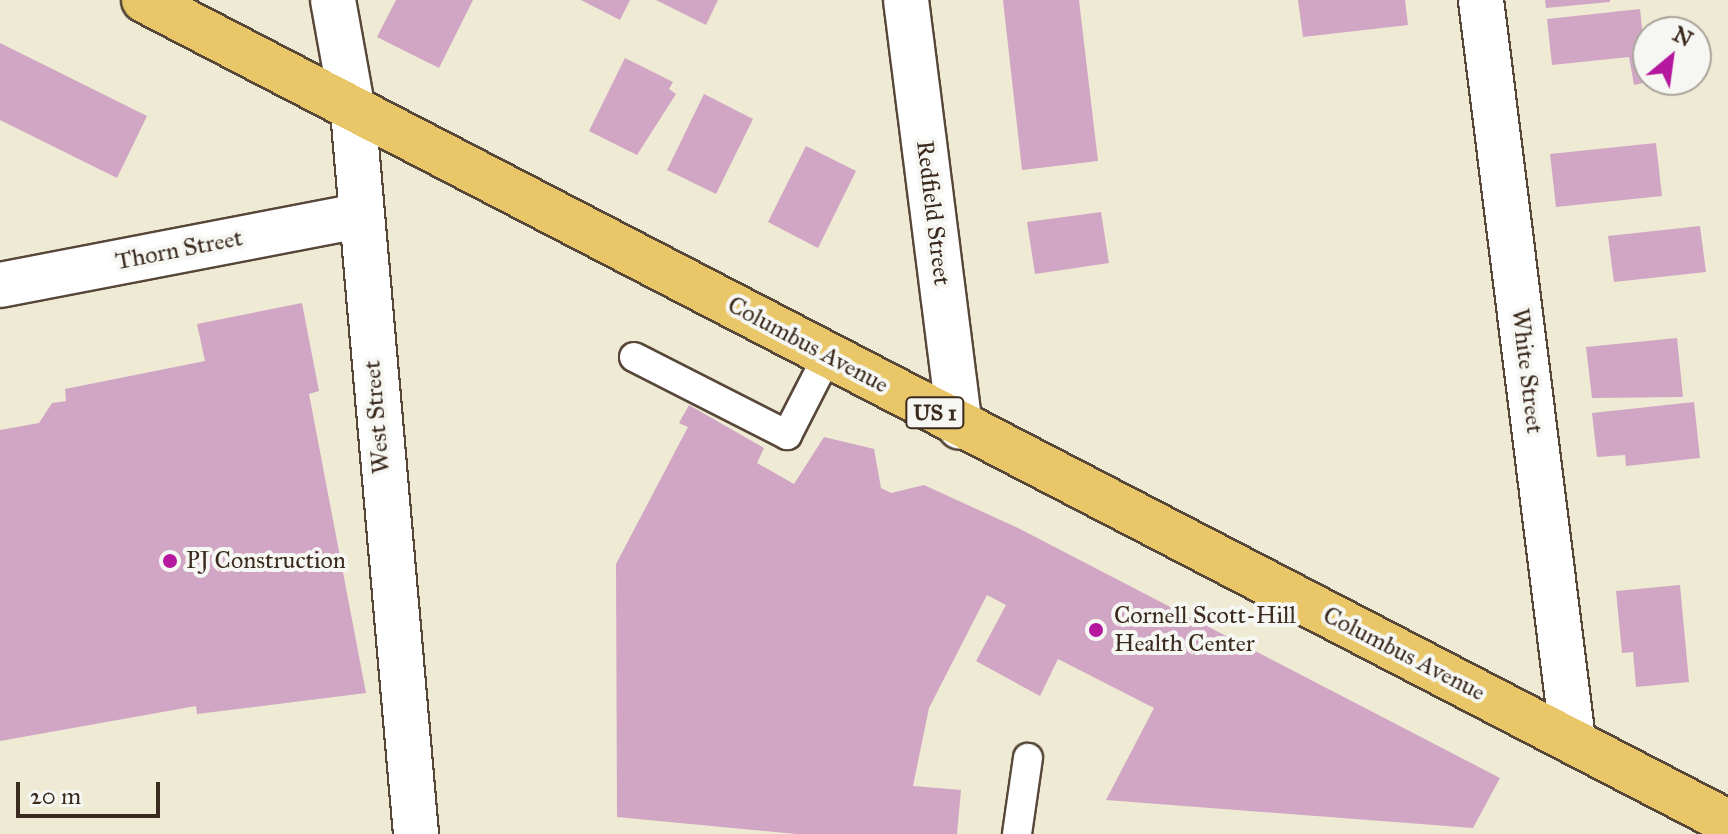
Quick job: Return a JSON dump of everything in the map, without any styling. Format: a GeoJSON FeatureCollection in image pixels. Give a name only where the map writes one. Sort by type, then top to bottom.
{"type":"FeatureCollection","features":[{"type":"Feature","properties":{"kind":"main road","name":"Columbus Avenue"},"geometry":{"type":"LineString","coordinates":[[144,0],[828,355],[960,427],[1728,822]]}},
{"type":"Feature","properties":{"kind":"street","name":"West Street"},"geometry":{"type":"LineString","coordinates":[[333,0],[353,111],[358,216],[416,834]]}},
{"type":"Feature","properties":{"kind":"street","name":"Redfield Street"},"geometry":{"type":"LineString","coordinates":[[906,0],[960,427]]}},
{"type":"Feature","properties":{"kind":"street","name":"White Street"},"geometry":{"type":"LineString","coordinates":[[1481,0],[1573,741]]}},
{"type":"Feature","properties":{"kind":"street","name":"Thorn Street"},"geometry":{"type":"LineString","coordinates":[[0,285],[358,216]]}},
{"type":"Feature","properties":{"kind":"lane"},"geometry":{"type":"LineString","coordinates":[[634,357],[787,435],[828,355]]}},
{"type":"Feature","properties":{"kind":"lane"},"geometry":{"type":"LineString","coordinates":[[1017,834],[1028,758]]}},
{"type":"Feature","properties":{"kind":"building"},"geometry":{"type":"Polygon","coordinates":[[[396,0],[473,0],[439,68],[377,37],[396,0]]]}},
{"type":"Feature","properties":{"kind":"building"},"geometry":{"type":"Polygon","coordinates":[[[581,0],[630,0],[620,20],[581,0]]]}},
{"type":"Feature","properties":{"kind":"building"},"geometry":{"type":"Polygon","coordinates":[[[656,0],[718,0],[706,25],[656,0]]]}},
{"type":"Feature","properties":{"kind":"building"},"geometry":{"type":"Polygon","coordinates":[[[1003,0],[1079,0],[1098,161],[1022,170],[1003,0]]]}},
{"type":"Feature","properties":{"kind":"building"},"geometry":{"type":"Polygon","coordinates":[[[1298,0],[1405,0],[1408,25],[1303,37],[1298,0]]]}},
{"type":"Feature","properties":{"kind":"building"},"geometry":{"type":"Polygon","coordinates":[[[1545,0],[1610,0],[1610,2],[1546,8],[1545,0]]]}},
{"type":"Feature","properties":{"kind":"building"},"geometry":{"type":"Polygon","coordinates":[[[1640,9],[1641,16],[1632,16],[1632,74],[1629,57],[1552,65],[1547,19],[1640,9]]]}},
{"type":"Feature","properties":{"kind":"building"},"geometry":{"type":"Polygon","coordinates":[[[0,43],[147,116],[117,178],[0,120],[0,43]]]}},
{"type":"Feature","properties":{"kind":"building"},"geometry":{"type":"Polygon","coordinates":[[[625,58],[673,82],[669,89],[676,94],[637,155],[589,131],[625,58]]]}},
{"type":"Feature","properties":{"kind":"building"},"geometry":{"type":"Polygon","coordinates":[[[704,94],[753,119],[716,194],[667,170],[704,94]]]}},
{"type":"Feature","properties":{"kind":"building"},"geometry":{"type":"Polygon","coordinates":[[[1656,143],[1662,196],[1556,207],[1550,154],[1656,143]]]}},
{"type":"Feature","properties":{"kind":"building"},"geometry":{"type":"Polygon","coordinates":[[[806,146],[856,171],[818,248],[768,222],[806,146]]]}},
{"type":"Feature","properties":{"kind":"building"},"geometry":{"type":"Polygon","coordinates":[[[1101,212],[1109,263],[1035,274],[1027,222],[1101,212]]]}},
{"type":"Feature","properties":{"kind":"building"},"geometry":{"type":"Polygon","coordinates":[[[1700,226],[1706,272],[1614,282],[1608,236],[1700,226]]]}},
{"type":"Feature","properties":{"kind":"building","name":"PJ Construction"},"geometry":{"type":"Polygon","coordinates":[[[302,303],[319,391],[309,394],[366,693],[197,714],[196,706],[0,741],[0,430],[39,423],[52,403],[66,401],[65,389],[205,361],[197,324],[302,303]]]}},
{"type":"Feature","properties":{"kind":"building"},"geometry":{"type":"Polygon","coordinates":[[[1677,338],[1683,397],[1592,398],[1586,347],[1677,338]]]}},
{"type":"Feature","properties":{"kind":"building"},"geometry":{"type":"Polygon","coordinates":[[[1694,402],[1700,458],[1626,466],[1625,455],[1597,457],[1592,413],[1694,402]]]}},
{"type":"Feature","properties":{"kind":"building"},"geometry":{"type":"Polygon","coordinates":[[[689,405],[764,448],[757,463],[794,484],[824,437],[874,449],[881,488],[891,493],[924,485],[1020,529],[1500,778],[1473,828],[1106,800],[1154,708],[1058,659],[1040,696],[976,661],[1006,605],[987,595],[929,708],[913,786],[961,790],[957,834],[796,834],[617,817],[616,564],[688,427],[679,423],[689,405]]]}},
{"type":"Feature","properties":{"kind":"building"},"geometry":{"type":"Polygon","coordinates":[[[1680,585],[1689,682],[1636,687],[1633,652],[1622,653],[1616,591],[1680,585]]]}},
{"type":"Feature","properties":{"kind":"place","name":"PJ Construction"},"geometry":{"type":"Point","coordinates":[170,561]}},
{"type":"Feature","properties":{"kind":"place","name":"Cornell Scott-Hill Health Center"},"geometry":{"type":"Point","coordinates":[1096,630]}}]}
